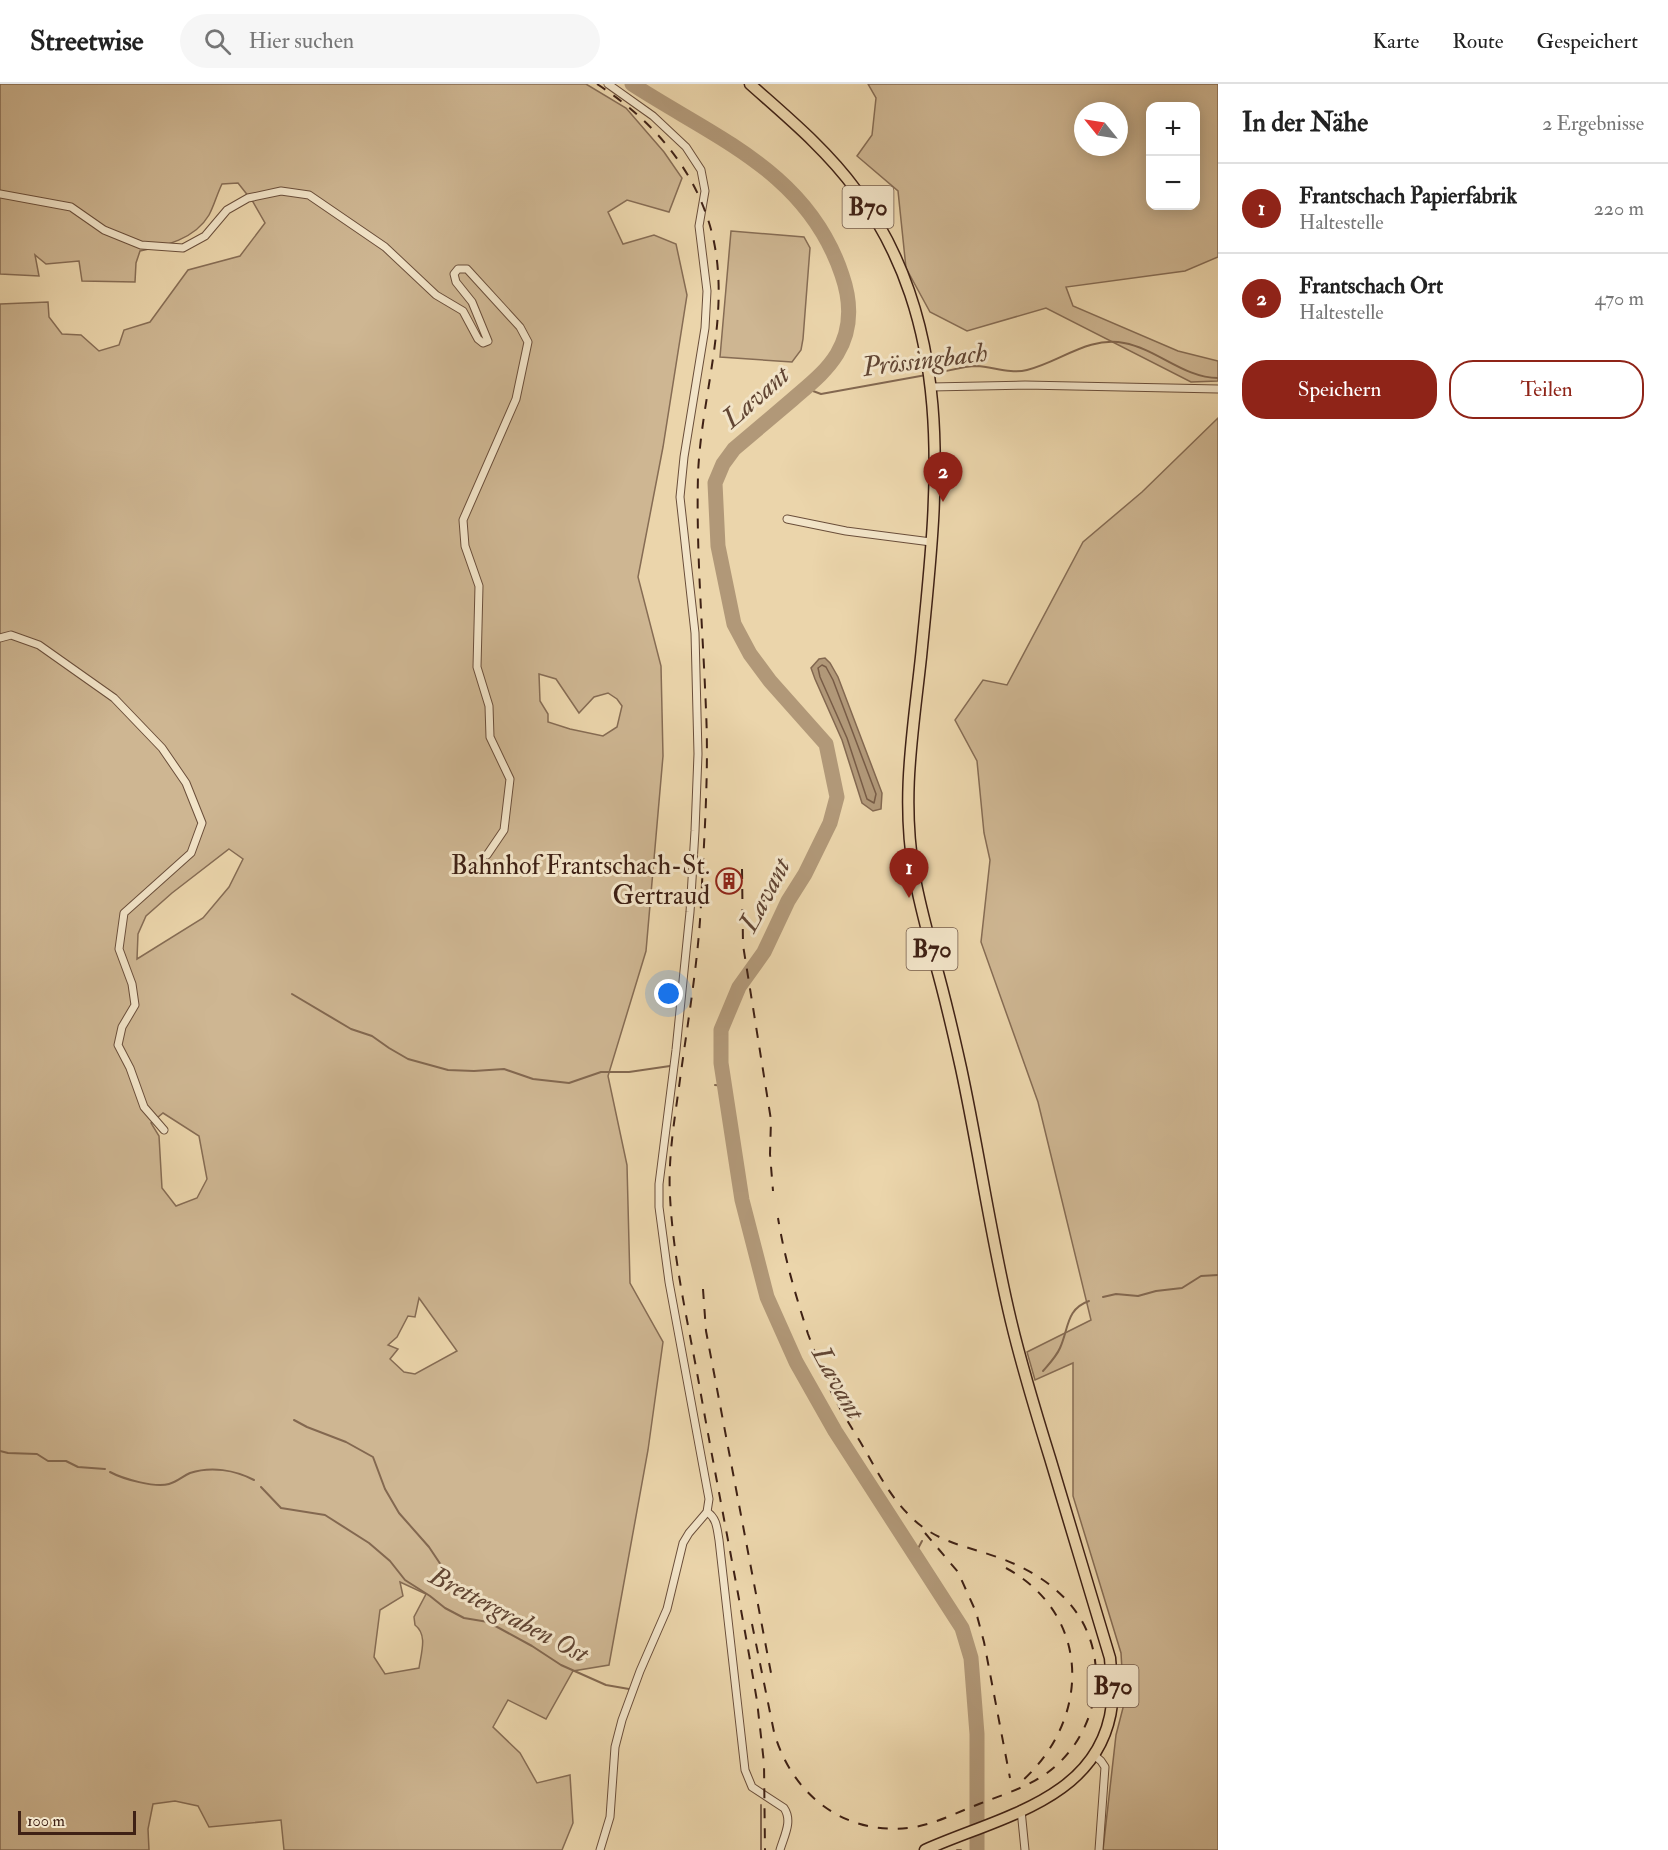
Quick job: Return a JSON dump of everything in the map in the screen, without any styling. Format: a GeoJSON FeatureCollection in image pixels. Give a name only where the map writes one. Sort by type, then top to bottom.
{"type":"FeatureCollection","features":[{"type":"Feature","properties":{"kind":"main road","name":"B70"},"geometry":{"type":"LineString","coordinates":[[750,84],[827,155],[855,188],[876,219],[897,260],[922,337],[930,384],[936,450],[932,542],[908,769],[907,810],[910,851],[919,899],[951,1022],[969,1105],[1011,1322],[1110,1658],[1113,1683],[1110,1719],[1094,1755],[1076,1778],[1061,1790],[1021,1810],[925,1850]]}},
{"type":"Feature","properties":{"kind":"street"},"geometry":{"type":"LineString","coordinates":[[600,1850],[610,1817],[615,1747],[622,1720],[667,1609],[683,1543],[707,1512],[710,1499],[669,1282],[659,1207],[659,1184],[690,912],[695,831],[698,754],[695,633],[680,497],[684,457],[705,328],[707,291],[699,226],[705,191],[701,170],[686,147],[653,116],[608,84]]}},
{"type":"Feature","properties":{"kind":"street"},"geometry":{"type":"LineString","coordinates":[[0,194],[71,207],[104,230],[141,245],[183,248],[205,236],[227,210],[248,198],[281,191],[309,195],[385,247],[436,295],[463,310],[478,339],[483,343],[488,341],[472,302],[456,282],[454,274],[458,270],[467,269],[520,327],[528,342],[516,399],[463,520],[465,546],[479,586],[477,667],[489,706],[490,737],[510,779],[504,830],[487,855]]}},
{"type":"Feature","properties":{"kind":"street"},"geometry":{"type":"LineString","coordinates":[[930,384],[1218,389]]}},
{"type":"Feature","properties":{"kind":"street"},"geometry":{"type":"LineString","coordinates":[[787,519],[846,531],[932,542]]}},
{"type":"Feature","properties":{"kind":"street"},"geometry":{"type":"LineString","coordinates":[[0,638],[11,635],[39,645],[114,698],[168,757],[186,783],[202,823],[191,853],[124,912],[119,948],[132,984],[135,1005],[122,1027],[118,1045],[130,1068],[144,1107],[164,1130]]}},
{"type":"Feature","properties":{"kind":"street"},"geometry":{"type":"LineString","coordinates":[[707,1512],[715,1521],[719,1539],[745,1770],[752,1787],[784,1808],[787,1813],[788,1824],[780,1850]]}},
{"type":"Feature","properties":{"kind":"street"},"geometry":{"type":"LineString","coordinates":[[1094,1755],[1105,1767],[1100,1850]]}},
{"type":"Feature","properties":{"kind":"street"},"geometry":{"type":"LineString","coordinates":[[1021,1810],[1025,1850]]}},
{"type":"Feature","properties":{"kind":"shaded area"},"geometry":{"type":"Polygon","coordinates":[[[0,84],[586,84],[626,108],[664,152],[682,178],[669,212],[627,200],[608,212],[623,244],[654,235],[676,244],[687,295],[663,447],[638,577],[661,666],[663,756],[646,951],[608,1076],[627,1165],[630,1283],[663,1342],[648,1450],[609,1665],[573,1671],[546,1719],[508,1700],[493,1727],[520,1753],[537,1783],[570,1775],[573,1823],[562,1850],[284,1850],[281,1820],[209,1827],[198,1806],[175,1801],[153,1804],[148,1829],[149,1850],[0,1850],[0,304],[48,302],[49,317],[62,334],[81,335],[99,351],[119,345],[124,330],[150,322],[188,270],[240,256],[265,223],[253,202],[238,183],[222,184],[209,215],[196,230],[169,244],[140,251],[136,263],[135,282],[82,281],[79,261],[46,264],[35,255],[39,276],[0,274],[0,84]],[[539,674],[540,701],[548,714],[548,722],[603,736],[617,727],[622,706],[608,693],[594,697],[579,713],[556,679],[539,674]],[[229,849],[146,916],[138,934],[137,959],[203,918],[229,887],[243,859],[229,849]],[[163,1113],[151,1123],[159,1136],[162,1188],[176,1206],[197,1198],[207,1179],[199,1136],[163,1113]],[[419,1298],[415,1317],[408,1316],[397,1337],[388,1345],[398,1349],[390,1359],[404,1372],[415,1374],[457,1351],[419,1298]],[[400,1582],[403,1596],[380,1610],[374,1657],[385,1674],[419,1668],[423,1639],[415,1625],[414,1617],[426,1594],[400,1582]]]}},
{"type":"Feature","properties":{"kind":"shaded area"},"geometry":{"type":"Polygon","coordinates":[[[868,84],[1218,84],[1218,257],[1185,271],[1066,287],[1073,306],[1178,351],[1218,361],[1218,381],[1191,382],[1046,308],[967,331],[930,312],[906,268],[898,191],[857,156],[872,135],[876,98],[868,84]]]}},
{"type":"Feature","properties":{"kind":"shaded area"},"geometry":{"type":"Polygon","coordinates":[[[731,231],[804,237],[810,248],[803,339],[801,350],[792,362],[720,357],[731,231]]]}},
{"type":"Feature","properties":{"kind":"shaded area"},"geometry":{"type":"Polygon","coordinates":[[[1218,418],[1218,1850],[1103,1850],[1116,1735],[1124,1704],[1121,1653],[1073,1496],[1073,1363],[1035,1380],[1027,1352],[1091,1320],[1038,1102],[981,942],[990,860],[984,833],[977,761],[955,720],[983,680],[1007,685],[1083,542],[1142,492],[1218,418]]]}},
{"type":"Feature","properties":{"kind":"water"},"geometry":{"type":"Polygon","coordinates":[[[825,658],[838,677],[882,793],[881,809],[873,811],[862,803],[842,740],[815,679],[811,668],[819,659],[825,658]]]}},
{"type":"Feature","properties":{"kind":"waterway","name":"Lavant"},"geometry":{"type":"LineString","coordinates":[[632,84],[726,141],[782,184],[807,209],[827,239],[842,275],[847,295],[848,325],[833,361],[811,383],[734,449],[723,464],[715,483],[718,546],[734,624],[750,654],[770,681],[826,744],[837,797],[830,823],[805,874],[788,901],[764,952],[739,987],[721,1030],[721,1063],[742,1200],[767,1297],[796,1362],[835,1431],[962,1628],[971,1658],[977,1734],[977,1850]]}},
{"type":"Feature","properties":{"kind":"waterway","name":"Prössingbach"},"geometry":{"type":"LineString","coordinates":[[931,374],[977,366],[1008,371],[1027,370],[1086,346],[1111,342],[1136,346],[1182,369],[1206,377],[1218,378]]}},
{"type":"Feature","properties":{"kind":"waterway","name":"Prössingbach"},"geometry":{"type":"LineString","coordinates":[[805,388],[821,394],[926,375]]}},
{"type":"Feature","properties":{"kind":"waterway"},"geometry":{"type":"LineString","coordinates":[[292,994],[351,1029],[372,1036],[408,1059],[448,1070],[504,1069],[533,1079],[569,1083],[601,1072],[629,1072],[670,1066]]}},
{"type":"Feature","properties":{"kind":"waterway"},"geometry":{"type":"LineString","coordinates":[[715,1085],[724,1086]]}},
{"type":"Feature","properties":{"kind":"waterway"},"geometry":{"type":"LineString","coordinates":[[1103,1297],[1116,1294],[1138,1296],[1182,1288],[1201,1276],[1218,1275]]}},
{"type":"Feature","properties":{"kind":"waterway"},"geometry":{"type":"LineString","coordinates":[[1043,1371],[1058,1351],[1072,1314],[1082,1304],[1089,1301]]}},
{"type":"Feature","properties":{"kind":"waterway"},"geometry":{"type":"LineString","coordinates":[[294,1420],[346,1442],[373,1457],[385,1489],[399,1513],[429,1547],[447,1574],[489,1610],[488,1622]]}},
{"type":"Feature","properties":{"kind":"waterway","name":"Brettergraben Ost"},"geometry":{"type":"LineString","coordinates":[[0,1451],[37,1454],[48,1461],[66,1461],[78,1467],[105,1469]]}},
{"type":"Feature","properties":{"kind":"waterway","name":"Brettergraben Ost"},"geometry":{"type":"LineString","coordinates":[[110,1472],[131,1480],[156,1485],[169,1484],[190,1473],[206,1470],[231,1472],[254,1480]]}},
{"type":"Feature","properties":{"kind":"waterway","name":"Brettergraben Ost"},"geometry":{"type":"LineString","coordinates":[[261,1487],[281,1508],[325,1515],[369,1543],[390,1561],[405,1580],[445,1608],[464,1618],[488,1622],[561,1665],[606,1685],[629,1689]]}},
{"type":"Feature","properties":{"kind":"waterway"},"geometry":{"type":"LineString","coordinates":[[914,1556],[922,1541]]}},
{"type":"Feature","properties":{"kind":"waterway","name":"Brettergraben Ost"},"geometry":{"type":"LineString","coordinates":[[761,1805],[761,1850]]}},
{"type":"Feature","properties":{"kind":"railway"},"geometry":{"type":"LineString","coordinates":[[597,84],[636,113],[669,148],[683,167],[704,209],[712,233],[717,263],[719,294],[717,324],[698,475],[699,563],[707,734],[700,927],[672,1141],[670,1196],[681,1287],[757,1701],[764,1763],[765,1850]]}},
{"type":"Feature","properties":{"kind":"railway"},"geometry":{"type":"LineString","coordinates":[[742,869],[743,945],[771,1120],[770,1154],[773,1191]]}},
{"type":"Feature","properties":{"kind":"railway"},"geometry":{"type":"LineString","coordinates":[[752,1624],[774,1732],[782,1755],[794,1775],[826,1808],[845,1819],[867,1826],[890,1829],[923,1825],[1034,1781],[1064,1758],[1081,1734],[1092,1706],[1096,1676],[1094,1654],[1088,1634],[1079,1616],[1067,1600],[1035,1575],[1017,1565],[950,1542],[929,1531],[909,1515],[885,1484],[837,1403],[820,1368],[795,1290],[778,1218]]}},
{"type":"Feature","properties":{"kind":"railway"},"geometry":{"type":"LineString","coordinates":[[703,1289],[706,1331],[771,1673]]}},
{"type":"Feature","properties":{"kind":"railway"},"geometry":{"type":"LineString","coordinates":[[925,1533],[958,1572],[976,1612],[984,1642],[1010,1778]]}},
{"type":"Feature","properties":{"kind":"railway"},"geometry":{"type":"LineString","coordinates":[[1006,1568],[1034,1588],[1054,1612],[1067,1640],[1072,1669],[1070,1699],[1061,1728],[1045,1756],[1022,1781]]}},
{"type":"Feature","properties":{"kind":"place","name":"Frantschach Ort"},"geometry":{"type":"Point","coordinates":[943,502]}},
{"type":"Feature","properties":{"kind":"place","name":"Bahnhof Frantschach-St. Gertraud"},"geometry":{"type":"Point","coordinates":[729,881]}},
{"type":"Feature","properties":{"kind":"place","name":"Frantschach Papierfabrik"},"geometry":{"type":"Point","coordinates":[909,898]}}]}
